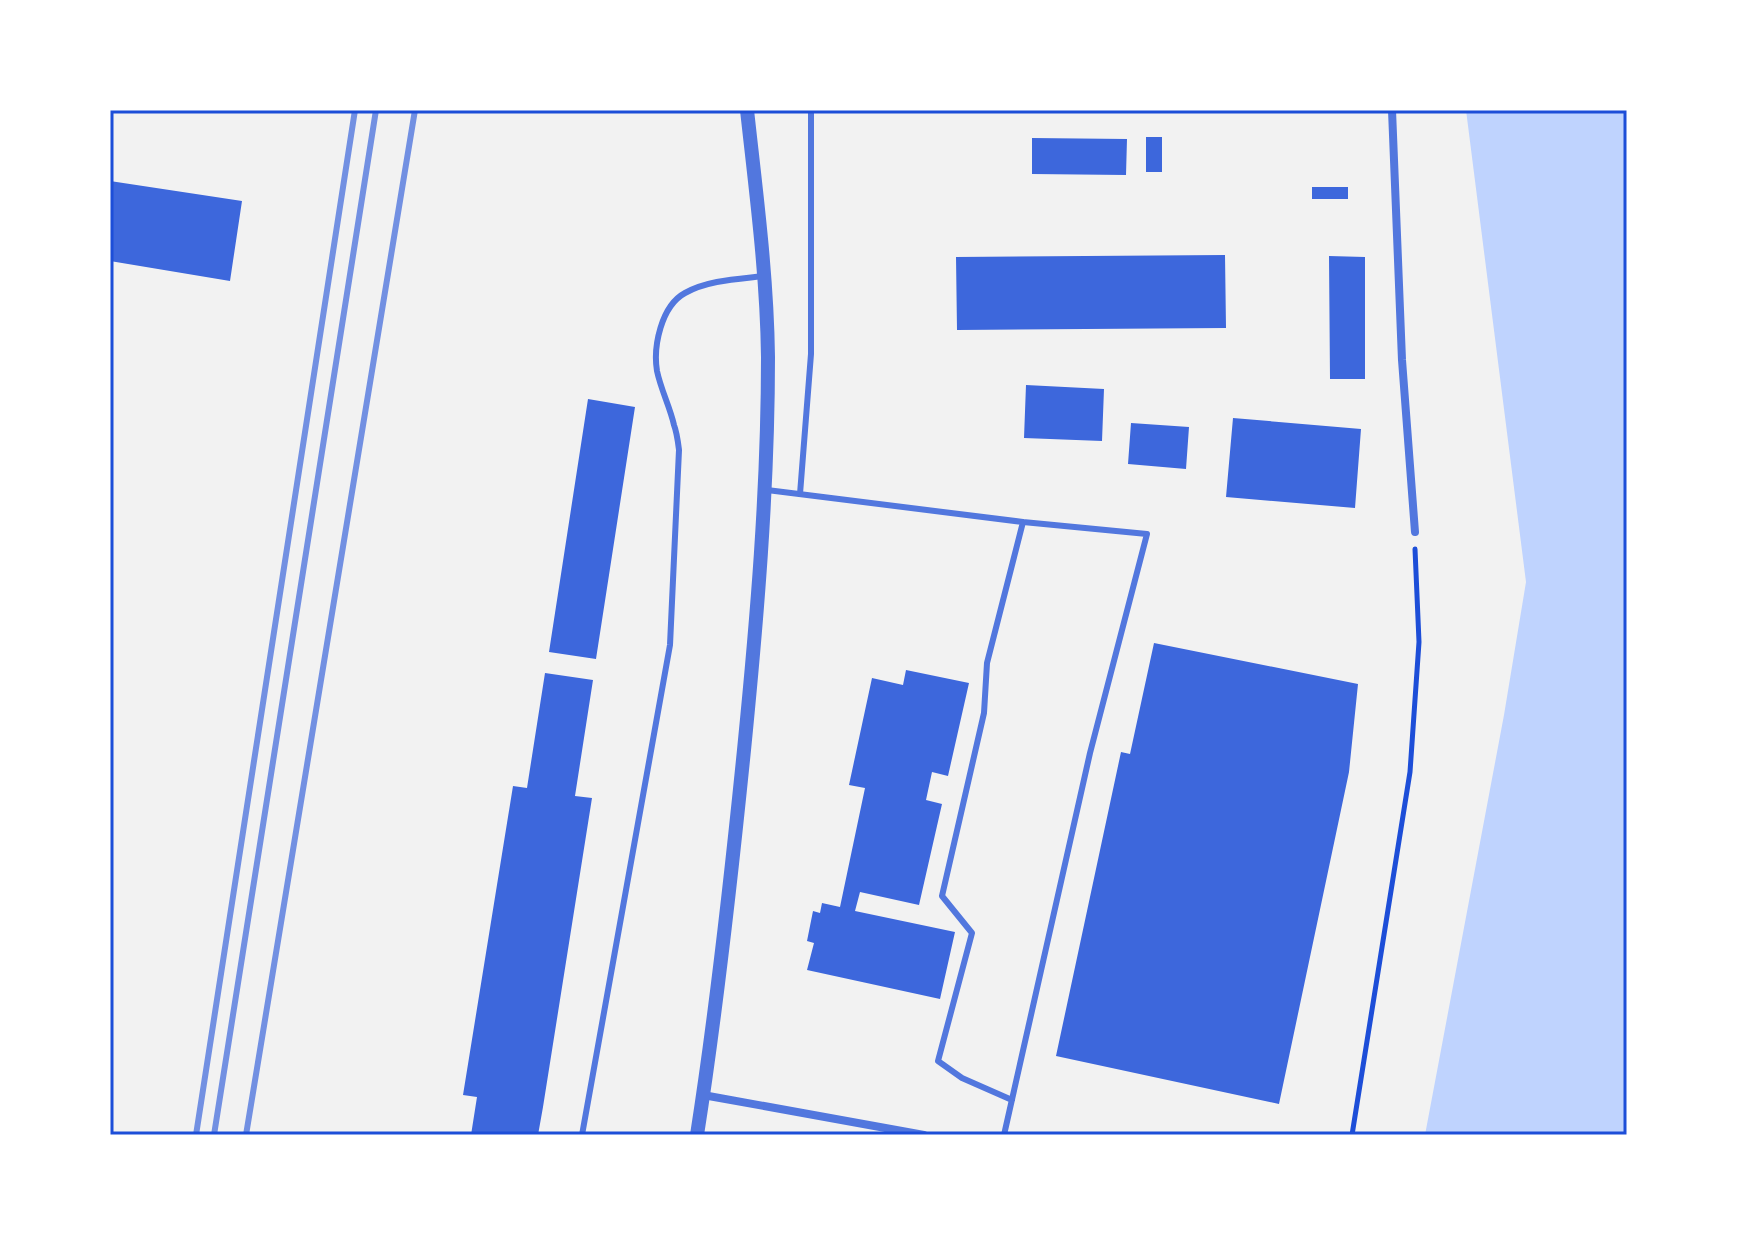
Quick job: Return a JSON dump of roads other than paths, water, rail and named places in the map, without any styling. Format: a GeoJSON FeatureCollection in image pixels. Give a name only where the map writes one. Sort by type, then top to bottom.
{"type":"FeatureCollection","features":[{"type":"Feature","properties":{"kind":"street"},"geometry":{"type":"LineString","coordinates":[[697,1135],[738,811],[759,598],[765,490],[768,355],[764,276],[747,110]]}},
{"type":"Feature","properties":{"kind":"street"},"geometry":{"type":"LineString","coordinates":[[1392,110],[1402,360],[1415,532]]}},
{"type":"Feature","properties":{"kind":"street"},"geometry":{"type":"LineString","coordinates":[[703,1095],[924,1135]]}},
{"type":"Feature","properties":{"kind":"lane"},"geometry":{"type":"LineString","coordinates":[[800,494],[811,354],[811,110]]}},
{"type":"Feature","properties":{"kind":"lane"},"geometry":{"type":"LineString","coordinates":[[582,1135],[670,645],[679,450],[657,371],[659,330],[682,294],[707,285],[764,276]]}},
{"type":"Feature","properties":{"kind":"lane"},"geometry":{"type":"LineString","coordinates":[[765,490],[1147,534],[1090,753],[1004,1135]]}},
{"type":"Feature","properties":{"kind":"lane"},"geometry":{"type":"LineString","coordinates":[[1012,1100],[962,1078],[938,1061],[972,933],[942,896],[984,713],[987,663],[1023,522]]}},
{"type":"Feature","properties":{"kind":"water"},"geometry":{"type":"Polygon","coordinates":[[[1466,110],[1627,110],[1627,1135],[1425,1135],[1526,582],[1466,110]]]}},
{"type":"Feature","properties":{"kind":"railway"},"geometry":{"type":"LineString","coordinates":[[196,1135],[355,110]]}},
{"type":"Feature","properties":{"kind":"railway"},"geometry":{"type":"LineString","coordinates":[[214,1135],[376,110]]}},
{"type":"Feature","properties":{"kind":"railway"},"geometry":{"type":"LineString","coordinates":[[246,1135],[415,110]]}}]}
